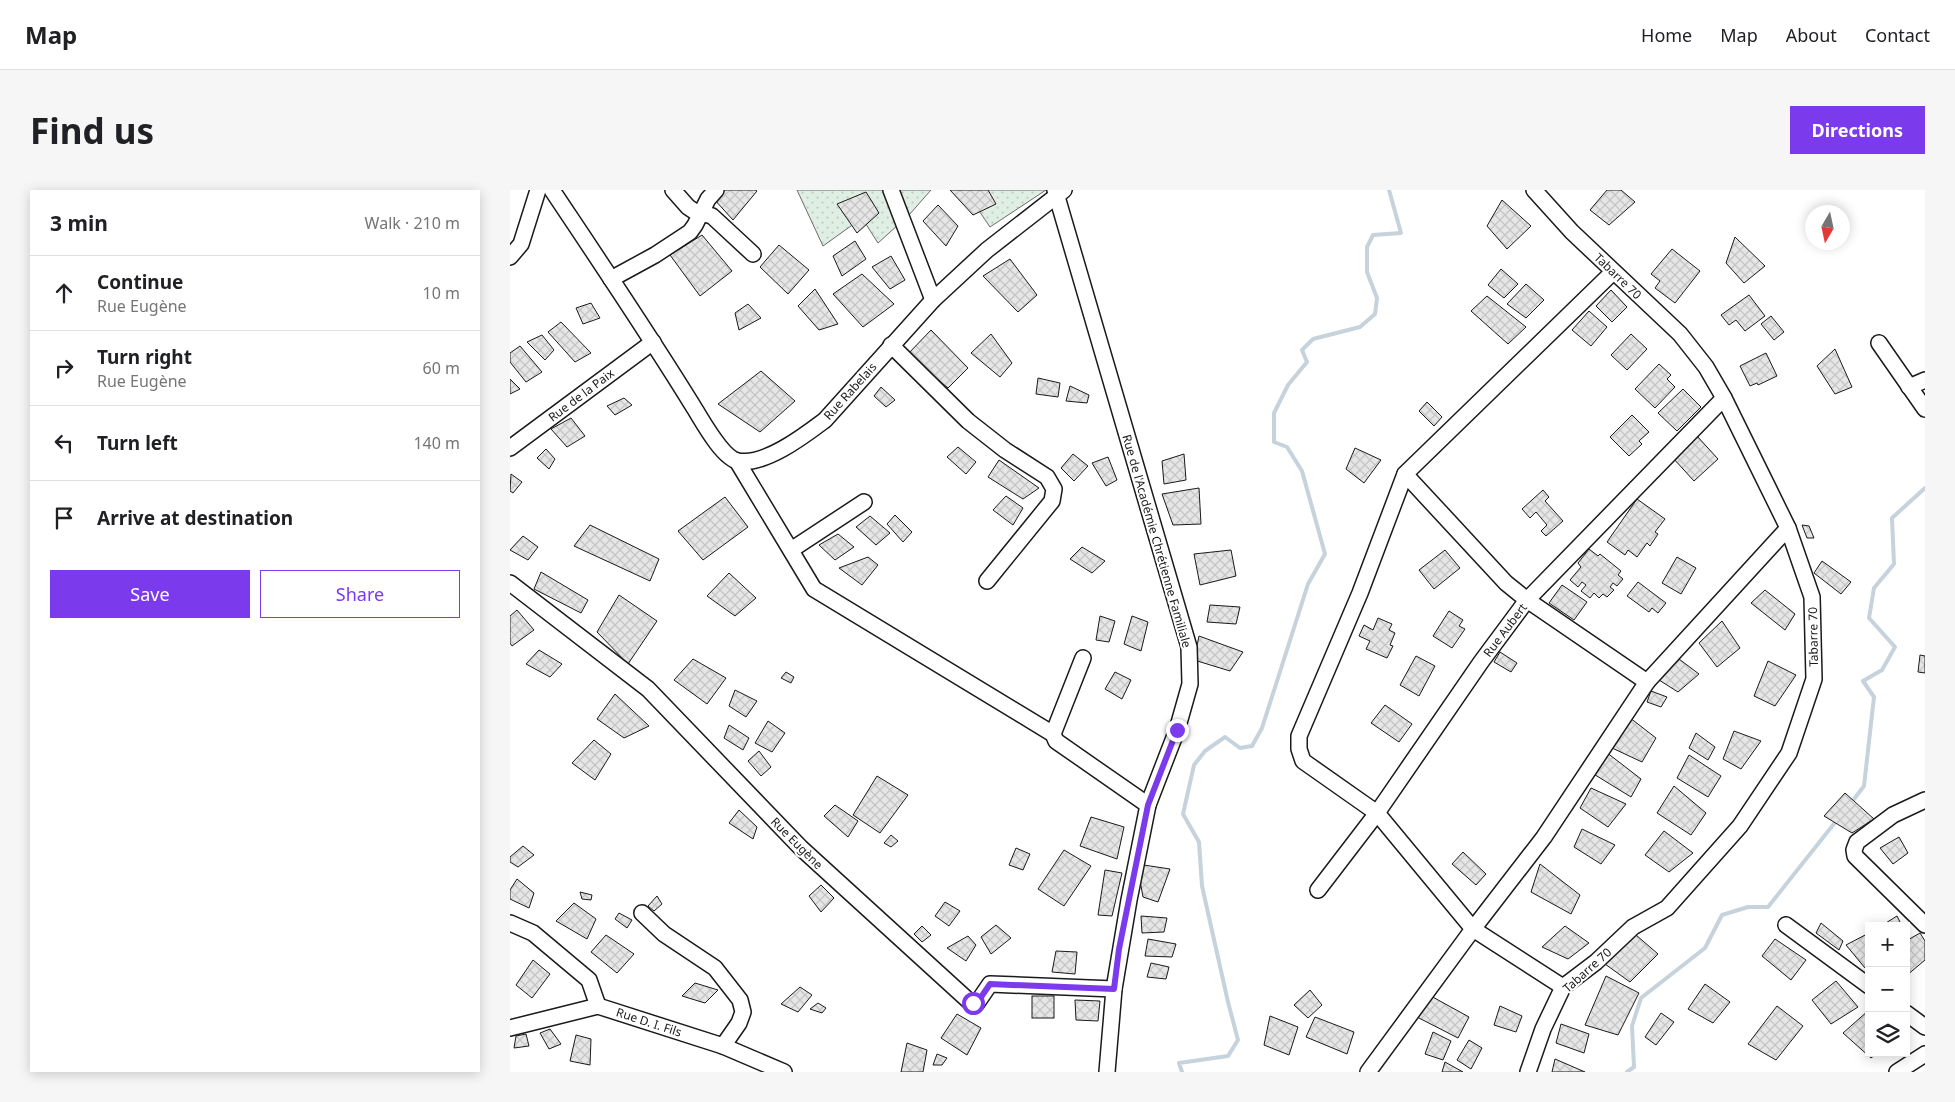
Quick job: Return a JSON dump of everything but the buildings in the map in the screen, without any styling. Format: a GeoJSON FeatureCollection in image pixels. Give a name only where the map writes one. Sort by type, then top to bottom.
{"type":"FeatureCollection","features":[{"type":"Feature","properties":{"kind":"street"},"geometry":{"type":"LineString","coordinates":[[510,256],[521,244],[538,190]]}},
{"type":"Feature","properties":{"kind":"street"},"geometry":{"type":"LineString","coordinates":[[552,190],[653,342],[720,448],[737,461],[814,589],[1053,734],[1056,741],[1148,805]]}},
{"type":"Feature","properties":{"kind":"street"},"geometry":{"type":"LineString","coordinates":[[673,190],[688,207],[701,214],[712,216],[753,254]]}},
{"type":"Feature","properties":{"kind":"street"},"geometry":{"type":"LineString","coordinates":[[611,279],[655,255],[690,232],[708,199],[716,190]]}},
{"type":"Feature","properties":{"kind":"street"},"geometry":{"type":"LineString","coordinates":[[891,190],[933,300]]}},
{"type":"Feature","properties":{"kind":"street","name":"Tabarre 70"},"geometry":{"type":"LineString","coordinates":[[1528,1072],[1543,1029],[1563,987],[1596,962],[1633,928],[1667,908],[1740,826],[1789,754],[1814,679],[1812,597],[1788,528],[1724,398],[1706,367],[1680,334],[1572,232],[1534,190]]}},
{"type":"Feature","properties":{"kind":"street","name":"Rue Rabelais"},"geometry":{"type":"LineString","coordinates":[[737,461],[755,460],[774,453],[806,435],[826,420],[933,300],[987,250],[1059,192]]}},
{"type":"Feature","properties":{"kind":"street","name":"Rue de l'Académie Chrétienne Familiale"},"geometry":{"type":"LineString","coordinates":[[1059,192],[1189,647],[1190,684],[1177,730],[1148,805],[1119,949],[1107,1072]]}},
{"type":"Feature","properties":{"kind":"street"},"geometry":{"type":"LineString","coordinates":[[1563,987],[1473,929],[1378,813],[1303,761],[1299,749],[1299,736],[1360,593],[1405,474],[1613,272]]}},
{"type":"Feature","properties":{"kind":"street","name":"Rue de la Paix"},"geometry":{"type":"LineString","coordinates":[[510,448],[653,342]]}},
{"type":"Feature","properties":{"kind":"street"},"geometry":{"type":"LineString","coordinates":[[1879,344],[1925,409]]}},
{"type":"Feature","properties":{"kind":"street"},"geometry":{"type":"LineString","coordinates":[[891,345],[968,421],[1005,450],[1047,478],[1054,489],[1052,501],[987,581]]}},
{"type":"Feature","properties":{"kind":"street"},"geometry":{"type":"LineString","coordinates":[[1909,388],[1925,380]]}},
{"type":"Feature","properties":{"kind":"street","name":"Rue Aubert"},"geometry":{"type":"LineString","coordinates":[[1318,890],[1378,813],[1481,662],[1527,600],[1724,398]]}},
{"type":"Feature","properties":{"kind":"street"},"geometry":{"type":"LineString","coordinates":[[1405,474],[1506,584],[1647,682]]}},
{"type":"Feature","properties":{"kind":"street"},"geometry":{"type":"LineString","coordinates":[[791,550],[864,502]]}},
{"type":"Feature","properties":{"kind":"street"},"geometry":{"type":"LineString","coordinates":[[1368,1072],[1473,929],[1544,837],[1647,682],[1788,528]]}},
{"type":"Feature","properties":{"kind":"street","name":"Rue Eugène"},"geometry":{"type":"LineString","coordinates":[[510,583],[648,689],[801,848],[970,1002],[977,1003],[990,984],[1114,989]]}},
{"type":"Feature","properties":{"kind":"street"},"geometry":{"type":"LineString","coordinates":[[1053,734],[1083,658]]}},
{"type":"Feature","properties":{"kind":"street"},"geometry":{"type":"LineString","coordinates":[[1925,800],[1893,815],[1856,842],[1854,850],[1855,856],[1925,925]]}},
{"type":"Feature","properties":{"kind":"street"},"geometry":{"type":"LineString","coordinates":[[642,913],[664,934],[715,968],[740,1000],[743,1012],[739,1023],[723,1046]]}},
{"type":"Feature","properties":{"kind":"street"},"geometry":{"type":"LineString","coordinates":[[510,923],[533,932],[589,980],[598,1006],[510,1028]]}},
{"type":"Feature","properties":{"kind":"street"},"geometry":{"type":"LineString","coordinates":[[1786,925],[1865,983]]}},
{"type":"Feature","properties":{"kind":"street","name":"Rue D. I. Fils"},"geometry":{"type":"LineString","coordinates":[[598,1006],[723,1046],[784,1072]]}},
{"type":"Feature","properties":{"kind":"street"},"geometry":{"type":"LineString","coordinates":[[1910,1016],[1925,1027]]}},
{"type":"Feature","properties":{"kind":"street"},"geometry":{"type":"LineString","coordinates":[[1897,1072],[1925,1054]]}},
{"type":"Feature","properties":{"kind":"green space"},"geometry":{"type":"Polygon","coordinates":[[[797,190],[931,190],[909,215],[878,243],[862,218],[823,246],[797,190]]]}},
{"type":"Feature","properties":{"kind":"green space"},"geometry":{"type":"Polygon","coordinates":[[[965,190],[1046,190],[990,227],[965,190]]]}},
{"type":"Feature","properties":{"kind":"waterway"},"geometry":{"type":"LineString","coordinates":[[1182,1072],[1179,1063],[1228,1056],[1238,1040],[1202,886],[1199,842],[1183,814],[1194,765],[1205,751],[1225,737],[1240,748],[1252,746],[1262,728],[1308,584],[1325,554],[1302,471],[1287,447],[1274,442],[1274,413],[1288,385],[1307,362],[1302,350],[1313,339],[1360,327],[1375,314],[1377,298],[1367,272],[1367,247],[1373,235],[1401,233],[1389,190]]}},
{"type":"Feature","properties":{"kind":"waterway"},"geometry":{"type":"LineString","coordinates":[[1851,803],[1864,786],[1874,697],[1863,681],[1882,670],[1895,647],[1869,618],[1874,588],[1894,564],[1892,518],[1925,488]]}},
{"type":"Feature","properties":{"kind":"waterway"},"geometry":{"type":"LineString","coordinates":[[1627,1072],[1634,1067],[1632,1026],[1641,998],[1705,948],[1722,915],[1748,907],[1768,907],[1837,820]]}},
{"type":"Feature","properties":{"kind":"route"},"geometry":{"type":"LineString","coordinates":[[973,1003],[977,1003],[990,984],[1114,989],[1119,949],[1148,805],[1177,730]]}}]}
